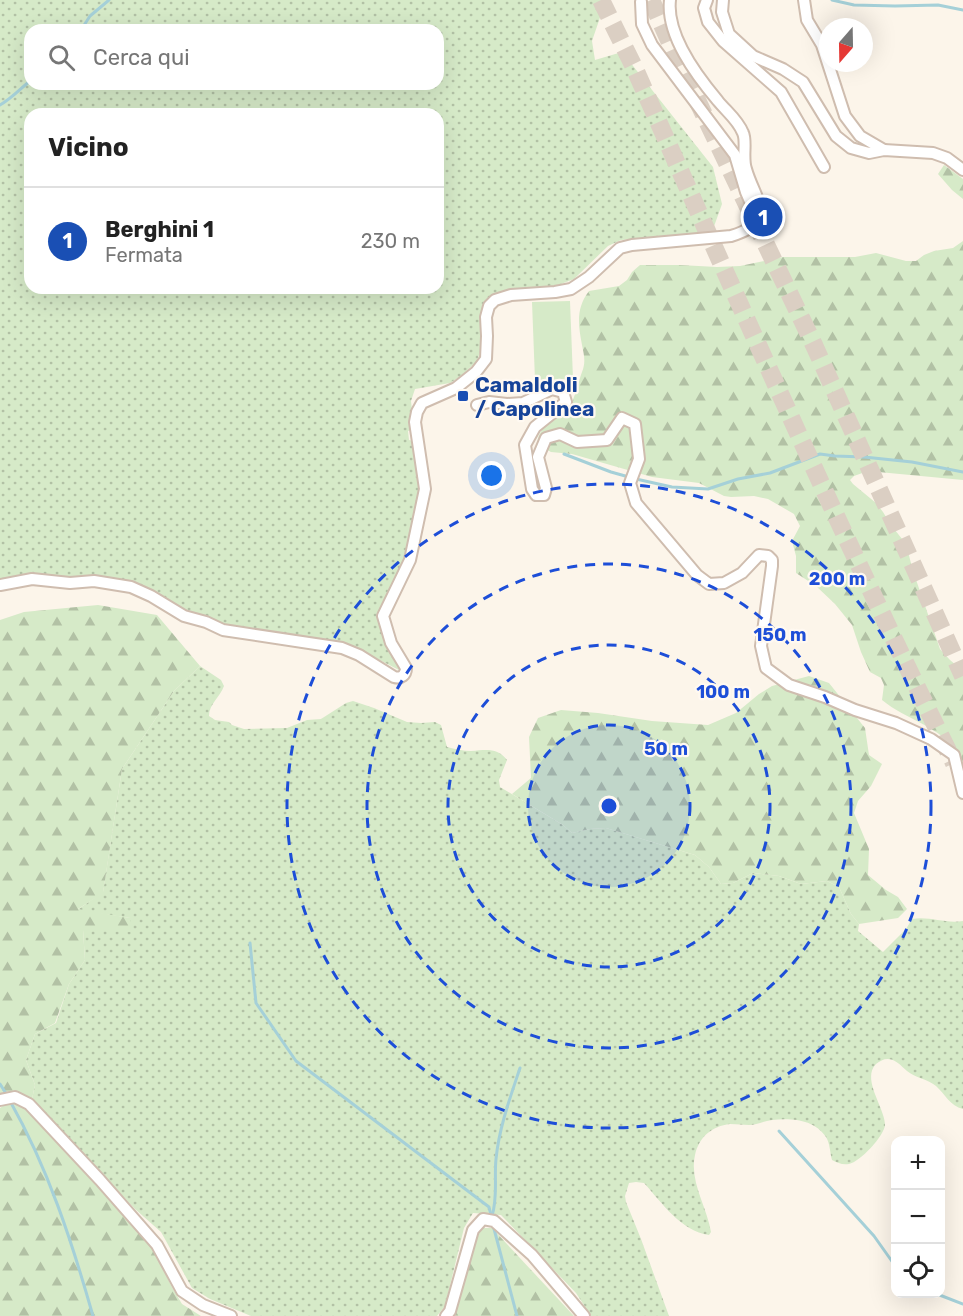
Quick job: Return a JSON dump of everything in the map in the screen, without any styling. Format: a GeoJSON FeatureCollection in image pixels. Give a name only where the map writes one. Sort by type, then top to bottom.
{"type":"FeatureCollection","features":[{"type":"Feature","properties":{"kind":"street"},"geometry":{"type":"LineString","coordinates":[[0,585],[32,579],[70,583],[94,581],[131,587],[184,616],[223,630],[342,648],[359,655],[394,677],[405,674],[406,668],[391,643],[383,616],[410,560],[425,489],[415,422],[417,412],[422,403],[456,388],[476,372],[486,359],[486,317],[489,306],[495,300],[505,296],[571,289],[589,277],[620,248],[731,236],[744,231],[761,216],[761,205],[746,169],[743,154],[745,135],[685,56],[673,27],[669,8],[670,0]]}},
{"type":"Feature","properties":{"kind":"street"},"geometry":{"type":"LineString","coordinates":[[707,0],[704,9],[708,22],[723,41],[781,92],[824,167]]}},
{"type":"Feature","properties":{"kind":"street"},"geometry":{"type":"LineString","coordinates":[[723,0],[722,12],[729,34],[753,56],[783,69],[802,82],[836,136],[851,148],[869,153],[884,150],[933,153],[947,158],[963,170]]}},
{"type":"Feature","properties":{"kind":"street"},"geometry":{"type":"LineString","coordinates":[[804,0],[807,20],[822,45],[845,116],[860,136],[884,150]]}},
{"type":"Feature","properties":{"kind":"street"},"geometry":{"type":"LineString","coordinates":[[641,2],[642,24],[652,45],[735,155],[746,192],[758,220]]}},
{"type":"Feature","properties":{"kind":"street"},"geometry":{"type":"LineString","coordinates":[[477,405],[489,402],[523,403],[552,389],[563,392],[566,402],[536,427],[525,445],[532,489],[536,495],[544,495],[546,489],[538,457],[546,438],[560,434],[577,442],[607,440],[622,418],[635,424],[639,459],[630,483],[636,502],[697,574],[709,584],[724,583],[742,573],[759,555],[768,556],[772,560],[761,646],[766,669],[789,685],[896,723],[931,740],[954,755],[963,793]]}},
{"type":"Feature","properties":{"kind":"street"},"geometry":{"type":"LineString","coordinates":[[0,1100],[15,1096],[29,1104],[157,1245],[182,1291],[203,1305],[231,1316]]}},
{"type":"Feature","properties":{"kind":"street"},"geometry":{"type":"LineString","coordinates":[[446,1316],[450,1311],[473,1230],[483,1220],[494,1221],[532,1255],[584,1316]]}},
{"type":"Feature","properties":{"kind":"green space"},"geometry":{"type":"Polygon","coordinates":[[[0,0],[606,0],[592,41],[595,60],[622,52],[713,167],[722,204],[712,232],[621,240],[608,246],[574,279],[545,288],[493,294],[483,304],[480,320],[481,349],[477,361],[450,383],[415,389],[411,401],[414,429],[408,431],[409,440],[413,441],[422,483],[409,559],[384,608],[402,669],[399,670],[368,654],[347,649],[229,629],[92,578],[31,575],[0,579],[0,0]]]}},
{"type":"Feature","properties":{"kind":"green space"},"geometry":{"type":"Polygon","coordinates":[[[944,165],[963,179],[963,199],[938,174],[944,165]]]}},
{"type":"Feature","properties":{"kind":"green space"},"geometry":{"type":"Polygon","coordinates":[[[963,241],[963,480],[868,471],[850,480],[876,503],[906,544],[940,649],[963,671],[963,772],[961,760],[951,744],[933,730],[882,700],[884,685],[881,678],[870,672],[852,625],[816,586],[796,573],[796,556],[792,541],[800,526],[794,514],[768,499],[754,496],[724,496],[699,483],[652,477],[572,454],[551,452],[538,445],[538,439],[540,433],[569,407],[576,391],[584,362],[579,323],[580,310],[585,297],[589,291],[619,286],[640,265],[740,266],[783,257],[855,257],[876,253],[906,261],[916,261],[934,251],[953,248],[963,241]]]}},
{"type":"Feature","properties":{"kind":"green space"},"geometry":{"type":"Polygon","coordinates":[[[570,301],[573,379],[535,380],[532,302],[570,301]]]}},
{"type":"Feature","properties":{"kind":"green space"},"geometry":{"type":"Polygon","coordinates":[[[98,605],[157,615],[200,666],[174,691],[122,769],[103,893],[78,909],[130,918],[133,932],[83,930],[85,960],[69,984],[55,1023],[35,1034],[26,1060],[35,1085],[32,1099],[17,1091],[0,1094],[0,620],[24,612],[98,605]]]}},
{"type":"Feature","properties":{"kind":"green space"},"geometry":{"type":"Polygon","coordinates":[[[200,666],[221,680],[224,686],[209,712],[209,716],[215,720],[229,722],[244,729],[287,728],[307,720],[321,719],[353,701],[407,722],[435,722],[441,725],[447,747],[468,751],[491,750],[503,756],[507,760],[499,780],[500,787],[563,825],[572,833],[606,828],[695,855],[709,867],[721,884],[733,883],[753,873],[779,876],[801,884],[827,881],[839,887],[851,914],[859,924],[858,931],[883,952],[906,929],[912,919],[963,921],[963,1109],[951,1103],[933,1084],[910,1073],[894,1061],[886,1059],[876,1064],[871,1077],[884,1118],[884,1130],[871,1148],[854,1162],[844,1164],[832,1160],[826,1137],[815,1126],[802,1121],[779,1119],[752,1125],[730,1124],[718,1127],[703,1138],[695,1155],[694,1165],[696,1184],[711,1232],[709,1235],[681,1222],[644,1183],[629,1183],[625,1196],[626,1202],[669,1316],[591,1316],[576,1293],[501,1215],[473,1213],[464,1228],[445,1306],[437,1316],[251,1316],[210,1299],[192,1288],[161,1232],[135,1209],[32,1099],[35,1085],[26,1060],[35,1034],[56,1023],[69,984],[85,960],[83,930],[130,918],[77,910],[103,892],[122,769],[174,691],[200,666]]]}},
{"type":"Feature","properties":{"kind":"green space"},"geometry":{"type":"Polygon","coordinates":[[[809,676],[829,683],[865,728],[869,755],[882,764],[871,786],[858,801],[854,813],[869,849],[868,875],[898,897],[907,909],[898,918],[859,924],[851,914],[839,887],[827,881],[801,884],[779,876],[753,873],[733,883],[721,884],[709,867],[695,855],[606,828],[572,833],[563,825],[512,794],[531,778],[529,737],[538,718],[561,710],[708,725],[736,713],[772,686],[809,676]]]}},
{"type":"Feature","properties":{"kind":"green space"},"geometry":{"type":"Polygon","coordinates":[[[7,1103],[20,1104],[49,1133],[150,1244],[182,1304],[201,1316],[0,1316],[0,1108],[7,1103]]]}},
{"type":"Feature","properties":{"kind":"green space"},"geometry":{"type":"Polygon","coordinates":[[[482,1228],[492,1228],[574,1316],[455,1316],[475,1233],[482,1228]]]}},
{"type":"Feature","properties":{"kind":"waterway"},"geometry":{"type":"LineString","coordinates":[[85,24],[90,16],[109,0]]}},
{"type":"Feature","properties":{"kind":"waterway"},"geometry":{"type":"LineString","coordinates":[[832,0],[854,5],[938,5],[963,10]]}},
{"type":"Feature","properties":{"kind":"waterway"},"geometry":{"type":"LineString","coordinates":[[0,105],[24,86]]}},
{"type":"Feature","properties":{"kind":"waterway"},"geometry":{"type":"LineString","coordinates":[[564,454],[636,479],[672,487],[708,489],[738,479],[770,473],[820,454],[912,462],[963,472]]}},
{"type":"Feature","properties":{"kind":"waterway"},"geometry":{"type":"LineString","coordinates":[[250,943],[256,1003],[296,1061],[489,1207],[492,1219]]}},
{"type":"Feature","properties":{"kind":"waterway"},"geometry":{"type":"LineString","coordinates":[[492,1216],[500,1136],[520,1068]]}},
{"type":"Feature","properties":{"kind":"waterway"},"geometry":{"type":"LineString","coordinates":[[0,1084],[7,1095]]}},
{"type":"Feature","properties":{"kind":"waterway"},"geometry":{"type":"LineString","coordinates":[[10,1101],[36,1152],[58,1206],[93,1316]]}},
{"type":"Feature","properties":{"kind":"waterway"},"geometry":{"type":"LineString","coordinates":[[779,1131],[874,1236],[891,1260]]}},
{"type":"Feature","properties":{"kind":"waterway"},"geometry":{"type":"LineString","coordinates":[[493,1225],[517,1316]]}},
{"type":"Feature","properties":{"kind":"waterway"},"geometry":{"type":"LineString","coordinates":[[945,1297],[963,1304]]}},
{"type":"Feature","properties":{"kind":"tunnel"},"geometry":{"type":"LineString","coordinates":[[601,0],[634,67],[831,504],[954,763]]}},
{"type":"Feature","properties":{"kind":"tunnel"},"geometry":{"type":"LineString","coordinates":[[651,0],[814,345],[963,676]]}},
{"type":"Feature","properties":{"kind":"place","name":"Berghini 1"},"geometry":{"type":"Point","coordinates":[763,217]}},
{"type":"Feature","properties":{"kind":"place","name":"Camaldoli / Capolinea"},"geometry":{"type":"Point","coordinates":[463,396]}}]}
